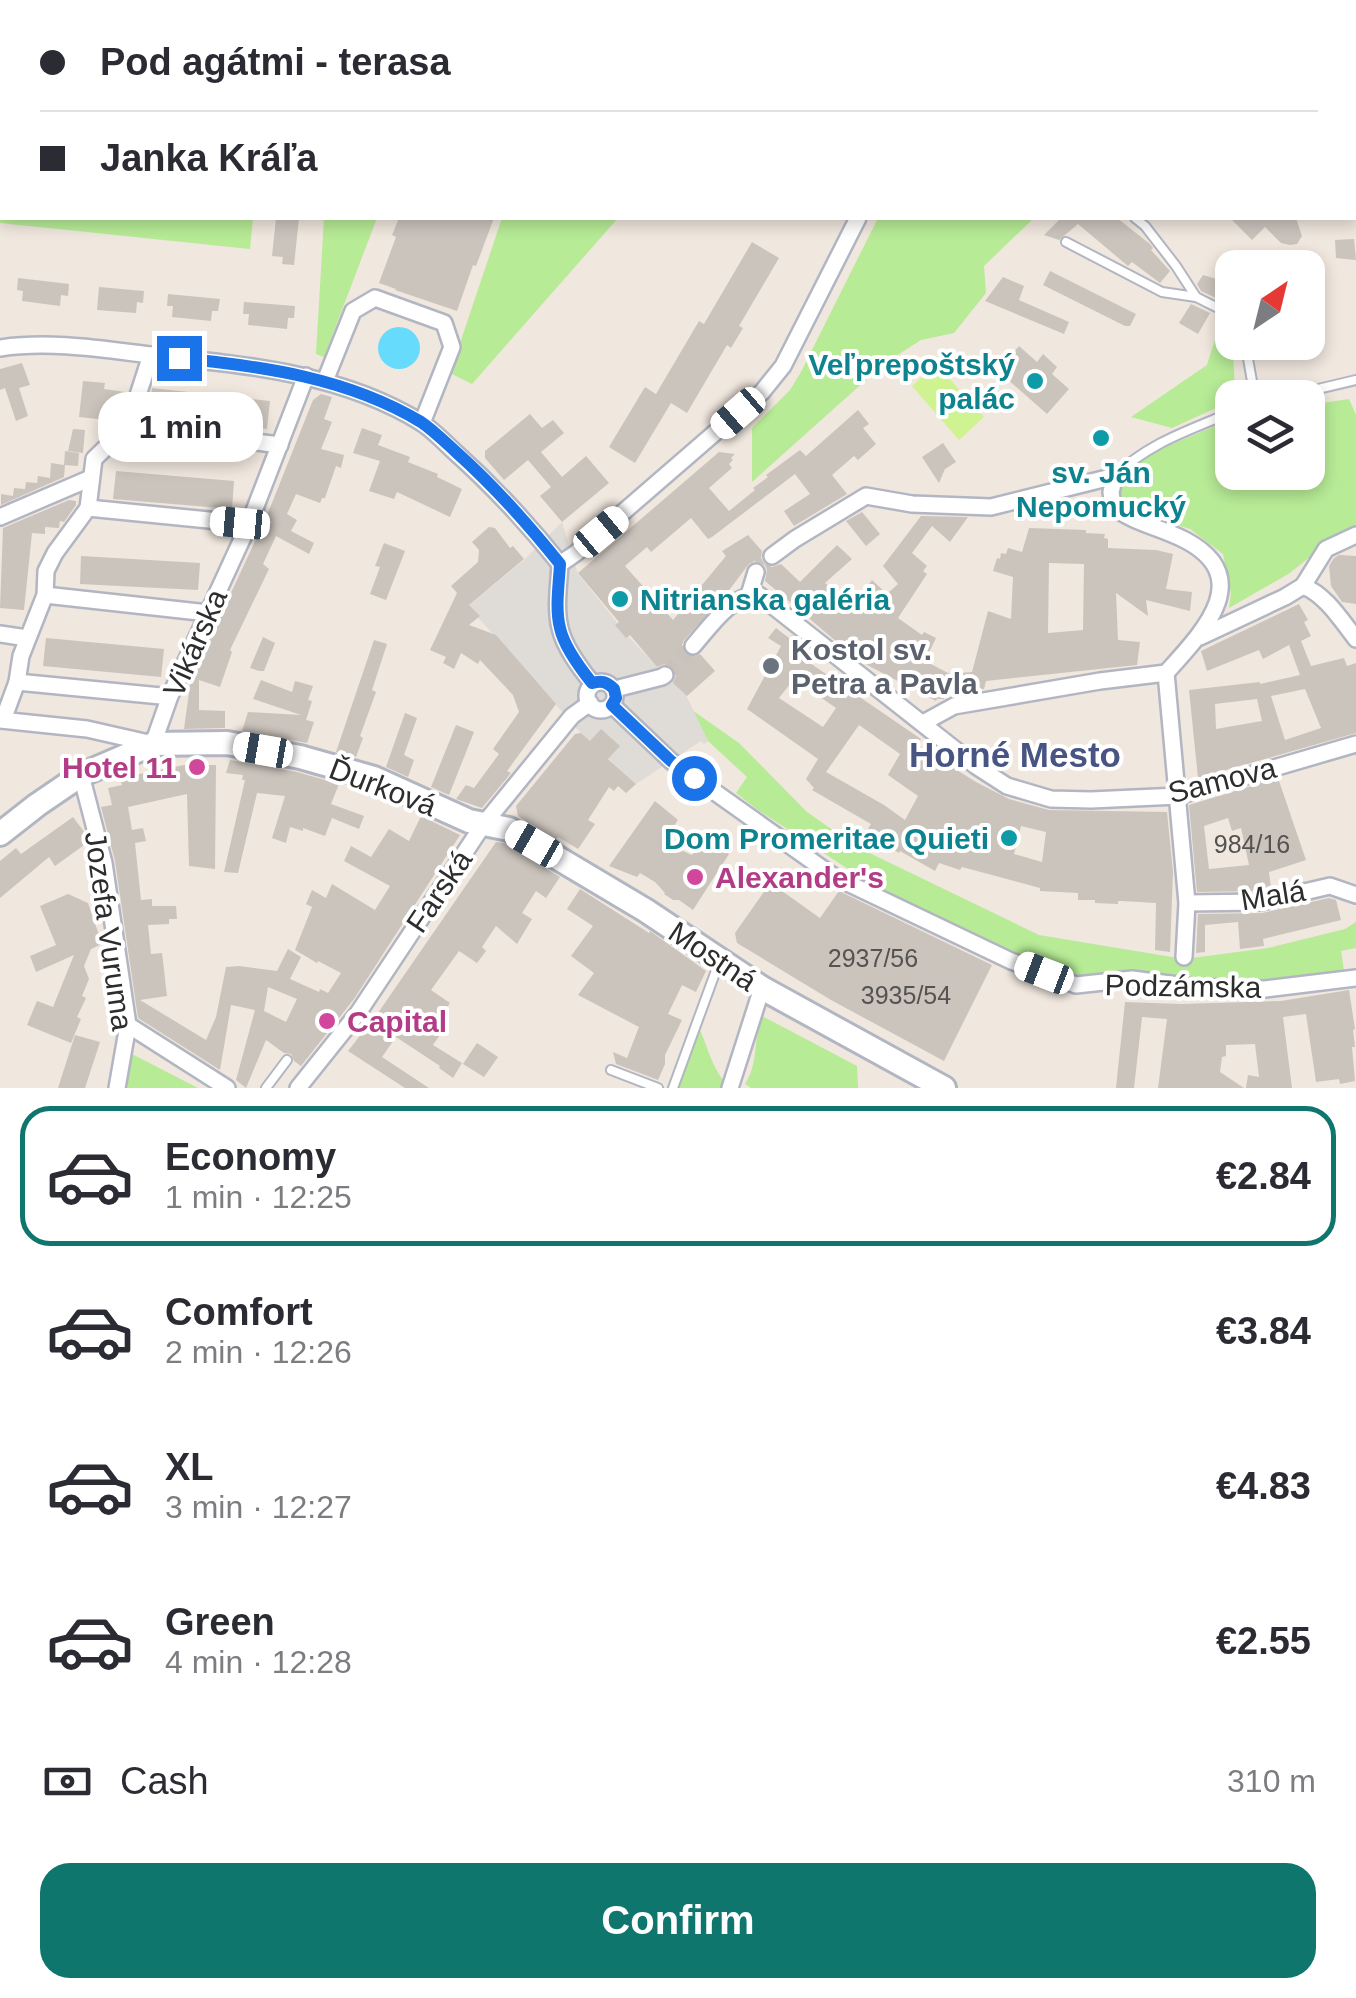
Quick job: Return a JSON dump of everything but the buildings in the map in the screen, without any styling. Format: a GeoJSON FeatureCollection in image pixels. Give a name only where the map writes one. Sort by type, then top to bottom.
{"type":"FeatureCollection","features":[{"type":"Feature","properties":{"kind":"street"},"geometry":{"type":"LineString","coordinates":[[560,564],[762,392],[782,366],[857,220]]}},
{"type":"Feature","properties":{"kind":"street"},"geometry":{"type":"LineString","coordinates":[[325,381],[353,311],[376,298],[444,323],[452,346],[422,423]]}},
{"type":"Feature","properties":{"kind":"street"},"geometry":{"type":"LineString","coordinates":[[0,348],[77,347],[207,360],[306,376],[366,396],[422,423],[485,479],[560,564],[560,630],[592,683]]}},
{"type":"Feature","properties":{"kind":"street"},"geometry":{"type":"LineString","coordinates":[[150,354],[128,426],[94,459],[88,508],[46,571],[45,595],[20,656],[16,682],[1,720],[102,732],[153,744]]}},
{"type":"Feature","properties":{"kind":"street","name":"Vikárska"},"geometry":{"type":"LineString","coordinates":[[153,744],[170,696],[249,524],[306,376]]}},
{"type":"Feature","properties":{"kind":"street"},"geometry":{"type":"LineString","coordinates":[[128,426],[280,445]]}},
{"type":"Feature","properties":{"kind":"street"},"geometry":{"type":"LineString","coordinates":[[772,556],[866,496],[912,504],[991,507],[1115,476],[1113,507],[1130,519],[1182,538],[1213,561],[1219,574],[1217,608],[1198,638],[1166,673],[1100,680],[954,706],[923,723]]}},
{"type":"Feature","properties":{"kind":"street"},"geometry":{"type":"LineString","coordinates":[[0,517],[91,478]]}},
{"type":"Feature","properties":{"kind":"street"},"geometry":{"type":"LineString","coordinates":[[88,508],[249,524]]}},
{"type":"Feature","properties":{"kind":"street"},"geometry":{"type":"LineString","coordinates":[[1198,638],[1285,598],[1303,586],[1326,549],[1356,535]]}},
{"type":"Feature","properties":{"kind":"street"},"geometry":{"type":"LineString","coordinates":[[693,646],[732,604],[749,595],[756,572]]}},
{"type":"Feature","properties":{"kind":"street"},"geometry":{"type":"LineString","coordinates":[[1303,586],[1334,610],[1356,639]]}},
{"type":"Feature","properties":{"kind":"street"},"geometry":{"type":"LineString","coordinates":[[45,595],[208,613]]}},
{"type":"Feature","properties":{"kind":"street","name":"Samova"},"geometry":{"type":"LineString","coordinates":[[749,595],[766,600],[976,766],[1007,786],[1052,798],[1178,796],[1356,744]]}},
{"type":"Feature","properties":{"kind":"street"},"geometry":{"type":"LineString","coordinates":[[0,634],[27,638]]}},
{"type":"Feature","properties":{"kind":"street"},"geometry":{"type":"LineString","coordinates":[[1166,673],[1187,904],[1184,957]]}},
{"type":"Feature","properties":{"kind":"street"},"geometry":{"type":"LineString","coordinates":[[613,697],[607,682],[592,683],[587,691],[590,703],[600,711],[613,697],[665,674]]}},
{"type":"Feature","properties":{"kind":"street"},"geometry":{"type":"LineString","coordinates":[[16,682],[160,696]]}},
{"type":"Feature","properties":{"kind":"street","name":"Podzámska"},"geometry":{"type":"LineString","coordinates":[[613,697],[671,761],[833,876],[1011,961],[1076,986],[1132,979],[1193,987],[1265,989],[1356,978]]}},
{"type":"Feature","properties":{"kind":"street","name":"Farská"},"geometry":{"type":"LineString","coordinates":[[298,1088],[358,1014],[484,825],[572,716],[590,703]]}},
{"type":"Feature","properties":{"kind":"street"},"geometry":{"type":"LineString","coordinates":[[102,732],[106,764]]}},
{"type":"Feature","properties":{"kind":"street","name":"Ďurková"},"geometry":{"type":"LineString","coordinates":[[0,834],[36,804],[81,775],[153,744],[227,743],[300,757],[374,778],[484,825]]}},
{"type":"Feature","properties":{"kind":"street","name":"Jozefa Vuruma"},"geometry":{"type":"LineString","coordinates":[[81,775],[104,863],[128,1025],[118,1088]]}},
{"type":"Feature","properties":{"kind":"street","name":"Mostná"},"geometry":{"type":"LineString","coordinates":[[484,825],[509,829],[582,870],[762,988],[944,1088]]}},
{"type":"Feature","properties":{"kind":"street","name":"Malá"},"geometry":{"type":"LineString","coordinates":[[1187,904],[1260,902],[1330,886],[1356,895]]}},
{"type":"Feature","properties":{"kind":"street"},"geometry":{"type":"LineString","coordinates":[[730,1088],[762,988]]}},
{"type":"Feature","properties":{"kind":"street"},"geometry":{"type":"LineString","coordinates":[[128,1025],[227,1088]]}},
{"type":"Feature","properties":{"kind":"lane"},"geometry":{"type":"LineString","coordinates":[[1138,220],[1196,296]]}},
{"type":"Feature","properties":{"kind":"lane"},"geometry":{"type":"LineString","coordinates":[[1066,242],[1162,292],[1196,296],[1215,306]]}},
{"type":"Feature","properties":{"kind":"lane"},"geometry":{"type":"LineString","coordinates":[[1325,387],[1356,380]]}},
{"type":"Feature","properties":{"kind":"lane"},"geometry":{"type":"LineString","coordinates":[[1115,476],[1156,444],[1215,419]]}},
{"type":"Feature","properties":{"kind":"lane"},"geometry":{"type":"LineString","coordinates":[[673,1088],[719,960]]}},
{"type":"Feature","properties":{"kind":"lane"},"geometry":{"type":"LineString","coordinates":[[266,1088],[287,1060]]}},
{"type":"Feature","properties":{"kind":"lane"},"geometry":{"type":"LineString","coordinates":[[611,1070],[658,1088]]}},
{"type":"Feature","properties":{"kind":"green space"},"geometry":{"type":"Polygon","coordinates":[[[0,220],[253,220],[250,249],[0,220]]]}},
{"type":"Feature","properties":{"kind":"green space"},"geometry":{"type":"Polygon","coordinates":[[[324,220],[376,220],[324,357],[316,354],[324,220]]]}},
{"type":"Feature","properties":{"kind":"green space"},"geometry":{"type":"Polygon","coordinates":[[[501,220],[616,220],[472,384],[450,373],[501,220]]]}},
{"type":"Feature","properties":{"kind":"green space"},"geometry":{"type":"Polygon","coordinates":[[[877,220],[1032,220],[984,266],[986,293],[954,333],[921,340],[885,363],[752,482],[752,428],[790,390],[877,220]]]}},
{"type":"Feature","properties":{"kind":"green space"},"geometry":{"type":"Polygon","coordinates":[[[1215,339],[1215,360],[1234,360],[1235,380],[1215,380],[1215,408],[1172,428],[1131,417],[1207,365],[1215,339]]]}},
{"type":"Feature","properties":{"kind":"green space"},"geometry":{"type":"Polygon","coordinates":[[[936,364],[984,417],[959,440],[912,386],[936,364]]]}},
{"type":"Feature","properties":{"kind":"green space"},"geometry":{"type":"Polygon","coordinates":[[[1349,399],[1356,415],[1356,529],[1229,608],[1231,593],[1223,554],[1190,529],[1137,513],[1119,500],[1124,477],[1144,456],[1215,426],[1215,490],[1325,490],[1325,403],[1349,399]]]}},
{"type":"Feature","properties":{"kind":"green space"},"geometry":{"type":"Polygon","coordinates":[[[692,710],[739,743],[807,812],[857,847],[1039,935],[1184,959],[1268,948],[1345,929],[1356,922],[1356,948],[1341,951],[1345,977],[1206,981],[1141,974],[1075,975],[1024,957],[871,884],[758,810],[736,793],[747,777],[708,741],[692,710]]]}},
{"type":"Feature","properties":{"kind":"green space"},"geometry":{"type":"Polygon","coordinates":[[[762,1016],[857,1066],[858,1088],[751,1088],[745,1084],[762,1016]]]}},
{"type":"Feature","properties":{"kind":"green space"},"geometry":{"type":"Polygon","coordinates":[[[700,1030],[723,1080],[721,1088],[678,1088],[700,1030]]]}},
{"type":"Feature","properties":{"kind":"green space"},"geometry":{"type":"Polygon","coordinates":[[[130,1053],[198,1088],[123,1088],[130,1053]]]}},
{"type":"Feature","properties":{"kind":"shaded area"},"geometry":{"type":"Polygon","coordinates":[[[562,522],[578,574],[628,636],[686,695],[708,741],[701,741],[636,784],[581,733],[468,606],[523,561],[562,522]]]}},
{"type":"Feature","properties":{"kind":"water"},"geometry":{"type":"Polygon","coordinates":[[[399,327],[414,333],[420,348],[414,363],[399,369],[384,363],[378,348],[384,333],[399,327]]]}},
{"type":"Feature","properties":{"kind":"tunnel"},"geometry":{"type":"LineString","coordinates":[[665,675],[693,646]]}},
{"type":"Feature","properties":{"kind":"place","name":"Veľprepoštský palác"},"geometry":{"type":"Point","coordinates":[1035,381]}},
{"type":"Feature","properties":{"kind":"place","name":"sv. Ján Nepomucký"},"geometry":{"type":"Point","coordinates":[1101,438]}},
{"type":"Feature","properties":{"kind":"place","name":"Nitrianska galéria"},"geometry":{"type":"Point","coordinates":[620,599]}},
{"type":"Feature","properties":{"kind":"place","name":"Kostol sv. Petra a Pavla"},"geometry":{"type":"Point","coordinates":[771,666]}},
{"type":"Feature","properties":{"kind":"place","name":"Hotel 11"},"geometry":{"type":"Point","coordinates":[197,767]}},
{"type":"Feature","properties":{"kind":"place","name":"Dom Promeritae Quieti"},"geometry":{"type":"Point","coordinates":[1009,838]}},
{"type":"Feature","properties":{"kind":"place","name":"Alexander's"},"geometry":{"type":"Point","coordinates":[695,877]}},
{"type":"Feature","properties":{"kind":"place","name":"Capital"},"geometry":{"type":"Point","coordinates":[327,1021]}},
{"type":"Feature","properties":{"kind":"district","name":"Horné Mesto"},"geometry":{"type":"Point","coordinates":[1015,754]}},
{"type":"Feature","properties":{"kind":"route"},"geometry":{"type":"LineString","coordinates":[[179,358],[325,381],[422,423],[440,437],[485,479],[560,564],[560,630],[579,667],[592,683],[607,682],[616,698],[612,705],[694,778]]}}]}
